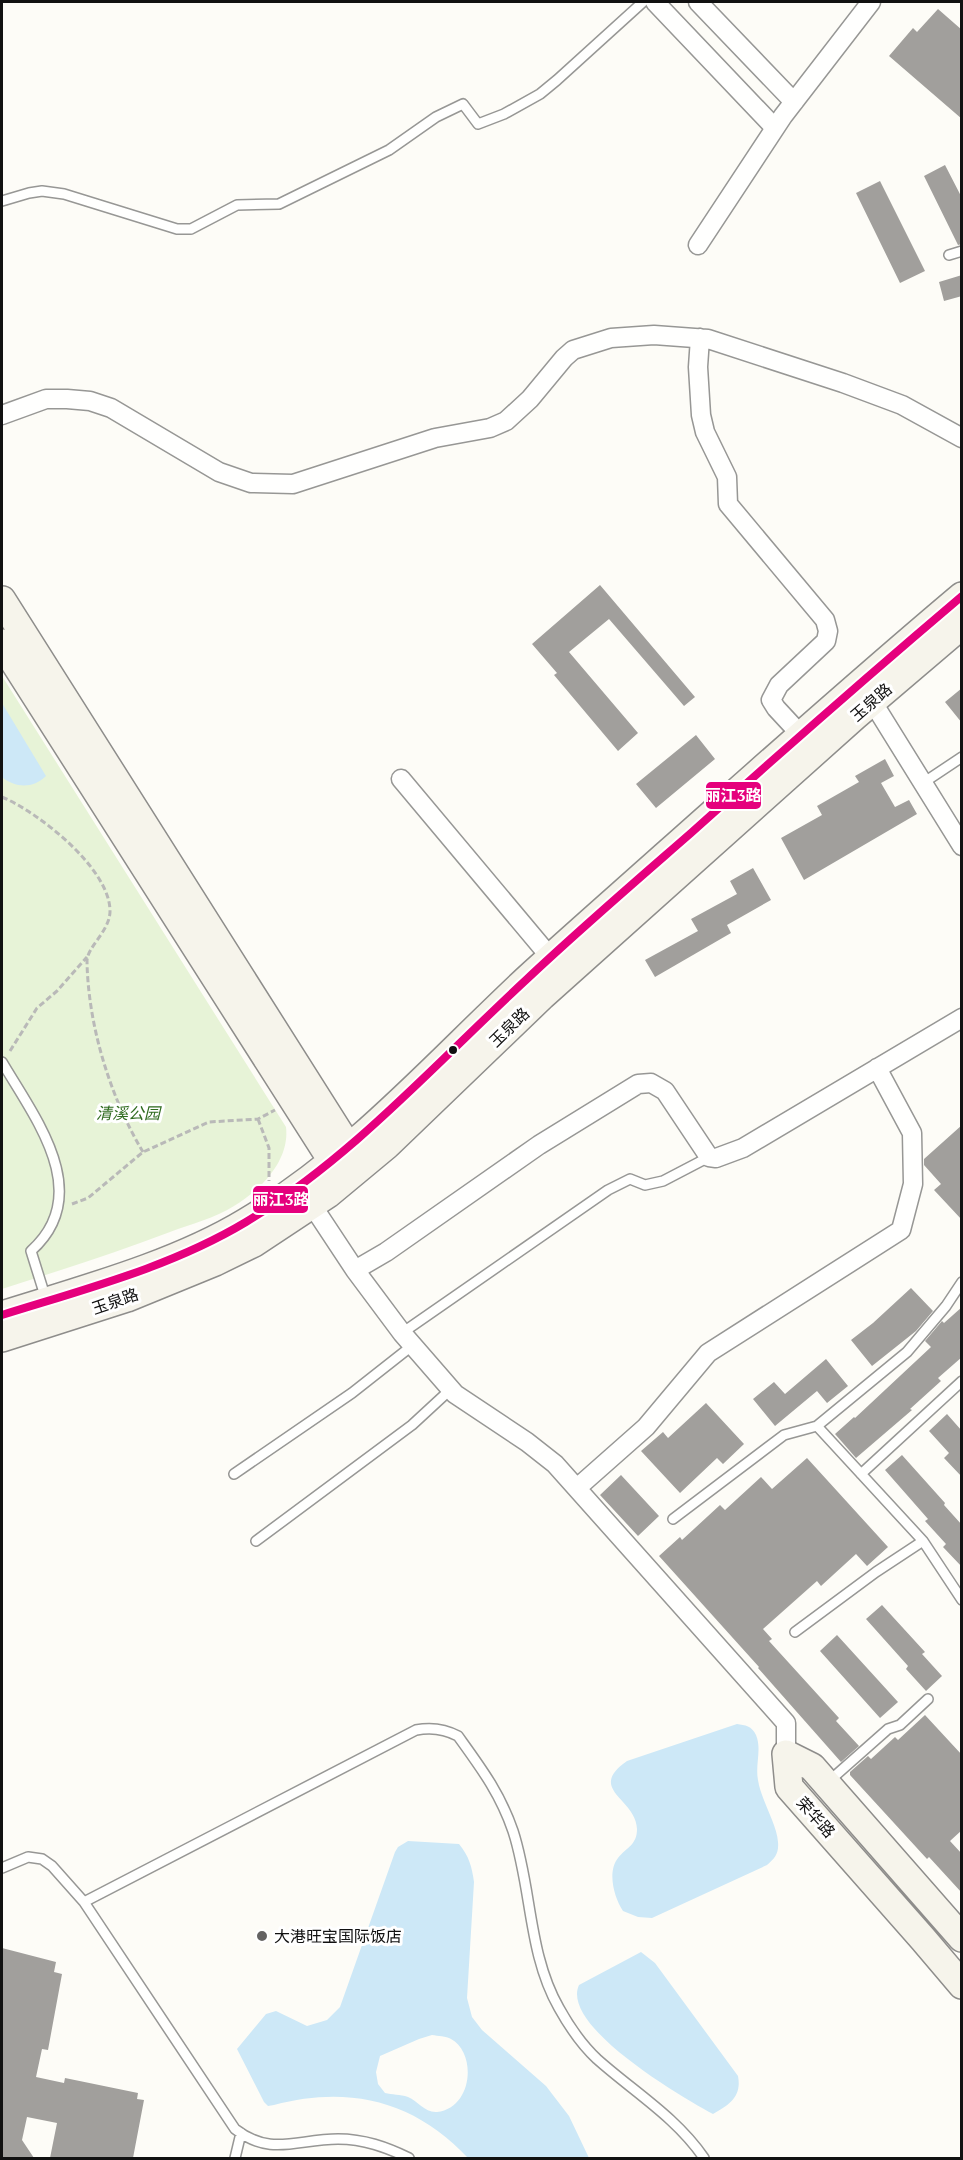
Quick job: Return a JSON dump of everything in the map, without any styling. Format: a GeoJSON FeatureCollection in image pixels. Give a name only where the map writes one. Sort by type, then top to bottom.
{"type":"FeatureCollection","features":[{"type":"Feature","properties":{"kind":"main road","name":"玉泉路"},"geometry":{"type":"LineString","coordinates":[[2,1338],[175,1280],[254,1243],[312,1205],[347,1165],[551,958],[801,735],[962,596]]}},
{"type":"Feature","properties":{"kind":"main road"},"geometry":{"type":"LineString","coordinates":[[2,600],[347,1165]]}},
{"type":"Feature","properties":{"kind":"main road","name":"玉泉路"},"geometry":{"type":"LineString","coordinates":[[2,1315],[120,1277],[166,1259],[243,1224],[280,1201],[387,1145],[542,996],[872,701],[962,625]]}},
{"type":"Feature","properties":{"kind":"main road"},"geometry":{"type":"LineString","coordinates":[[2,643],[293,1100],[347,1165]]}},
{"type":"Feature","properties":{"kind":"main road","name":"荣华路"},"geometry":{"type":"LineString","coordinates":[[786,1754],[812,1767],[962,1938]]}},
{"type":"Feature","properties":{"kind":"main road","name":"荣华路"},"geometry":{"type":"LineString","coordinates":[[786,1754],[789,1787],[962,1985]]}},
{"type":"Feature","properties":{"kind":"street"},"geometry":{"type":"LineString","coordinates":[[655,2],[775,128]]}},
{"type":"Feature","properties":{"kind":"street"},"geometry":{"type":"LineString","coordinates":[[698,2],[794,102]]}},
{"type":"Feature","properties":{"kind":"street"},"geometry":{"type":"LineString","coordinates":[[698,244],[775,128],[872,2]]}},
{"type":"Feature","properties":{"kind":"street"},"geometry":{"type":"LineString","coordinates":[[2,415],[46,399],[90,401],[111,408],[219,472],[251,483],[292,483],[435,438],[485,430],[506,421],[530,399],[564,358],[577,348],[611,338],[633,335],[681,336],[700,338],[873,393],[928,418],[962,438]]}},
{"type":"Feature","properties":{"kind":"street"},"geometry":{"type":"LineString","coordinates":[[700,338],[698,367],[701,415],[705,432],[727,477],[728,504],[825,620],[828,631],[826,641],[779,685],[771,700],[801,735]]}},
{"type":"Feature","properties":{"kind":"street"},"geometry":{"type":"LineString","coordinates":[[872,701],[962,846]]}},
{"type":"Feature","properties":{"kind":"street"},"geometry":{"type":"LineString","coordinates":[[401,779],[551,958]]}},
{"type":"Feature","properties":{"kind":"street"},"geometry":{"type":"LineString","coordinates":[[355,1270],[386,1252],[539,1145],[638,1084],[651,1083],[666,1091],[709,1157],[716,1158],[743,1148],[962,1018]]}},
{"type":"Feature","properties":{"kind":"street"},"geometry":{"type":"LineString","coordinates":[[577,1488],[646,1427],[708,1353],[902,1230],[913,1184],[912,1133],[877,1068]]}},
{"type":"Feature","properties":{"kind":"street"},"geometry":{"type":"LineString","coordinates":[[312,1205],[355,1270],[407,1339],[451,1389],[555,1464],[786,1724],[786,1754]]}},
{"type":"Feature","properties":{"kind":"lane"},"geometry":{"type":"LineString","coordinates":[[2,201],[29,193],[64,194],[177,229],[191,229],[237,204],[279,204],[389,150],[435,117],[463,104],[478,124],[522,104],[557,80],[643,2]]}},
{"type":"Feature","properties":{"kind":"lane"},"geometry":{"type":"LineString","coordinates":[[949,255],[962,251]]}},
{"type":"Feature","properties":{"kind":"lane"},"geometry":{"type":"LineString","coordinates":[[923,783],[962,757]]}},
{"type":"Feature","properties":{"kind":"lane"},"geometry":{"type":"LineString","coordinates":[[2,1062],[49,1145],[60,1191],[58,1210],[49,1232],[31,1251],[46,1301]]}},
{"type":"Feature","properties":{"kind":"lane"},"geometry":{"type":"LineString","coordinates":[[234,1474],[352,1393],[407,1339],[608,1190],[630,1179],[645,1185],[663,1181],[709,1157]]}},
{"type":"Feature","properties":{"kind":"lane"},"geometry":{"type":"LineString","coordinates":[[673,1519],[784,1436],[817,1426],[907,1352],[946,1306],[962,1282]]}},
{"type":"Feature","properties":{"kind":"lane"},"geometry":{"type":"LineString","coordinates":[[861,1474],[962,1382]]}},
{"type":"Feature","properties":{"kind":"lane"},"geometry":{"type":"LineString","coordinates":[[256,1541],[412,1425],[451,1389]]}},
{"type":"Feature","properties":{"kind":"lane"},"geometry":{"type":"LineString","coordinates":[[817,1426],[922,1541],[962,1600]]}},
{"type":"Feature","properties":{"kind":"lane"},"geometry":{"type":"LineString","coordinates":[[795,1632],[922,1541]]}},
{"type":"Feature","properties":{"kind":"lane"},"geometry":{"type":"LineString","coordinates":[[826,1783],[888,1728],[900,1725],[928,1699]]}},
{"type":"Feature","properties":{"kind":"lane"},"geometry":{"type":"LineString","coordinates":[[84,1902],[416,1730],[436,1728],[452,1732],[459,1736],[493,1785],[504,1808],[513,1834],[542,1970],[559,2007],[582,2043],[674,2122],[704,2158]]}},
{"type":"Feature","properties":{"kind":"lane"},"geometry":{"type":"LineString","coordinates":[[2,1868],[21,1858],[28,1857],[42,1859],[52,1866],[84,1902],[235,2129],[254,2141],[272,2146],[319,2140],[357,2140],[393,2150],[409,2158]]}},
{"type":"Feature","properties":{"kind":"lane"},"geometry":{"type":"LineString","coordinates":[[235,2158],[241,2133]]}},
{"type":"Feature","properties":{"kind":"path"},"geometry":{"type":"LineString","coordinates":[[2,797],[49,824],[91,867],[107,895],[110,912],[106,929],[87,957],[57,991],[37,1008],[2,1062]]}},
{"type":"Feature","properties":{"kind":"path"},"geometry":{"type":"LineString","coordinates":[[87,957],[94,1018],[105,1069],[121,1111],[142,1152]]}},
{"type":"Feature","properties":{"kind":"path"},"geometry":{"type":"LineString","coordinates":[[58,1210],[87,1198],[142,1152],[208,1122],[258,1119],[293,1100]]}},
{"type":"Feature","properties":{"kind":"path"},"geometry":{"type":"LineString","coordinates":[[258,1119],[269,1149],[268,1178],[280,1201]]}},
{"type":"Feature","properties":{"kind":"green space","name":"清溪公园"},"geometry":{"type":"Polygon","coordinates":[[[2,676],[286,1127],[286,1139],[272,1173],[254,1192],[227,1210],[86,1262],[2,1289],[2,676]]]}},
{"type":"Feature","properties":{"kind":"water"},"geometry":{"type":"Polygon","coordinates":[[[2,703],[46,776],[30,785],[18,785],[2,777],[2,703]]]}},
{"type":"Feature","properties":{"kind":"water"},"geometry":{"type":"Polygon","coordinates":[[[737,1724],[750,1728],[758,1740],[758,1780],[777,1835],[776,1855],[767,1865],[652,1918],[638,1917],[623,1911],[613,1884],[613,1870],[618,1858],[635,1839],[637,1829],[635,1818],[612,1787],[611,1780],[616,1771],[627,1761],[737,1724]]]}},
{"type":"Feature","properties":{"kind":"water"},"geometry":{"type":"Polygon","coordinates":[[[408,1841],[459,1844],[465,1853],[474,1882],[467,1998],[472,2017],[482,2030],[546,2086],[569,2116],[589,2158],[468,2158],[426,2123],[403,2111],[379,2103],[354,2098],[328,2097],[302,2099],[268,2106],[264,2102],[237,2049],[266,2014],[276,2011],[307,2026],[327,2020],[340,2007],[398,1847],[408,1841]],[[432,2035],[380,2056],[376,2072],[378,2084],[385,2093],[408,2097],[425,2109],[437,2112],[449,2108],[458,2101],[464,2091],[467,2067],[465,2056],[459,2046],[449,2038],[432,2035]]]}},
{"type":"Feature","properties":{"kind":"water"},"geometry":{"type":"Polygon","coordinates":[[[641,1952],[655,1963],[738,2076],[738,2090],[733,2100],[713,2114],[652,2077],[605,2040],[588,2020],[578,2002],[579,1985],[641,1952]]]}},
{"type":"Feature","properties":{"kind":"building"},"geometry":{"type":"Polygon","coordinates":[[[938,9],[962,30],[962,119],[889,56],[913,28],[917,32],[938,9]]]}},
{"type":"Feature","properties":{"kind":"building"},"geometry":{"type":"Polygon","coordinates":[[[945,165],[962,198],[962,244],[958,245],[924,176],[945,165]]]}},
{"type":"Feature","properties":{"kind":"building"},"geometry":{"type":"Polygon","coordinates":[[[880,181],[925,271],[900,283],[856,193],[880,181]]]}},
{"type":"Feature","properties":{"kind":"building"},"geometry":{"type":"Polygon","coordinates":[[[962,275],[962,296],[944,301],[939,282],[962,275]]]}},
{"type":"Feature","properties":{"kind":"building"},"geometry":{"type":"Polygon","coordinates":[[[600,585],[695,697],[684,706],[609,619],[569,652],[638,733],[618,751],[554,675],[557,673],[532,644],[600,585]]]}},
{"type":"Feature","properties":{"kind":"building"},"geometry":{"type":"Polygon","coordinates":[[[962,688],[962,723],[945,702],[962,688]]]}},
{"type":"Feature","properties":{"kind":"building"},"geometry":{"type":"Polygon","coordinates":[[[696,735],[715,759],[656,808],[636,784],[696,735]]]}},
{"type":"Feature","properties":{"kind":"building"},"geometry":{"type":"Polygon","coordinates":[[[885,759],[894,776],[881,783],[895,807],[909,800],[917,814],[804,880],[781,838],[822,815],[817,806],[859,782],[855,776],[885,759]]]}},
{"type":"Feature","properties":{"kind":"building"},"geometry":{"type":"Polygon","coordinates":[[[753,868],[771,900],[727,925],[731,933],[655,977],[645,960],[698,931],[691,919],[737,894],[730,881],[753,868]]]}},
{"type":"Feature","properties":{"kind":"building"},"geometry":{"type":"Polygon","coordinates":[[[962,1125],[962,1220],[934,1190],[941,1184],[924,1165],[924,1159],[962,1125]]]}},
{"type":"Feature","properties":{"kind":"building"},"geometry":{"type":"Polygon","coordinates":[[[911,1288],[933,1311],[916,1331],[872,1366],[851,1340],[911,1288]]]}},
{"type":"Feature","properties":{"kind":"building"},"geometry":{"type":"Polygon","coordinates":[[[962,1307],[962,1357],[938,1378],[941,1381],[910,1409],[912,1410],[856,1458],[835,1434],[931,1347],[925,1341],[942,1321],[944,1323],[962,1307]]]}},
{"type":"Feature","properties":{"kind":"building"},"geometry":{"type":"Polygon","coordinates":[[[826,1359],[848,1386],[827,1403],[817,1391],[775,1426],[753,1399],[774,1382],[785,1394],[826,1359]]]}},
{"type":"Feature","properties":{"kind":"building"},"geometry":{"type":"Polygon","coordinates":[[[706,1403],[744,1444],[723,1464],[717,1458],[680,1493],[641,1451],[663,1432],[668,1438],[706,1403]]]}},
{"type":"Feature","properties":{"kind":"building"},"geometry":{"type":"Polygon","coordinates":[[[947,1414],[962,1431],[962,1477],[944,1458],[949,1453],[929,1431],[947,1414]]]}},
{"type":"Feature","properties":{"kind":"building"},"geometry":{"type":"Polygon","coordinates":[[[902,1455],[962,1525],[962,1567],[943,1547],[946,1544],[925,1521],[928,1519],[885,1470],[902,1455]]]}},
{"type":"Feature","properties":{"kind":"building"},"geometry":{"type":"Polygon","coordinates":[[[807,1458],[888,1547],[867,1566],[856,1554],[821,1586],[817,1581],[763,1629],[772,1639],[769,1641],[839,1718],[836,1721],[859,1746],[841,1762],[659,1556],[680,1537],[682,1540],[720,1505],[725,1510],[761,1477],[772,1489],[807,1458]]]}},
{"type":"Feature","properties":{"kind":"building"},"geometry":{"type":"Polygon","coordinates":[[[621,1475],[659,1516],[638,1536],[600,1495],[621,1475]]]}},
{"type":"Feature","properties":{"kind":"building"},"geometry":{"type":"Polygon","coordinates":[[[882,1605],[925,1652],[922,1654],[942,1676],[926,1691],[906,1669],[908,1666],[866,1619],[882,1605]]]}},
{"type":"Feature","properties":{"kind":"building"},"geometry":{"type":"Polygon","coordinates":[[[837,1635],[898,1702],[880,1718],[820,1651],[837,1635]]]}},
{"type":"Feature","properties":{"kind":"building"},"geometry":{"type":"Polygon","coordinates":[[[925,1715],[962,1755],[962,1830],[950,1841],[962,1854],[962,1893],[929,1857],[927,1859],[850,1775],[850,1772],[868,1756],[871,1759],[895,1737],[898,1740],[925,1715]]]}},
{"type":"Feature","properties":{"kind":"building"},"geometry":{"type":"Polygon","coordinates":[[[2,1948],[56,1962],[54,1972],[62,1974],[48,2050],[42,2049],[36,2077],[64,2083],[65,2078],[138,2093],[137,2099],[144,2100],[133,2158],[50,2158],[57,2123],[27,2117],[22,2140],[34,2158],[2,2158],[2,1948]]]}},
{"type":"Feature","properties":{"kind":"transit line","name":"丽江3路"},"geometry":{"type":"LineString","coordinates":[[2,1315],[127,1276],[188,1252],[246,1222],[285,1196],[358,1139],[588,923],[962,596]]}},
{"type":"Feature","properties":{"kind":"place","name":"大港旺宝国际饭店"},"geometry":{"type":"Point","coordinates":[262,1936]}}]}
